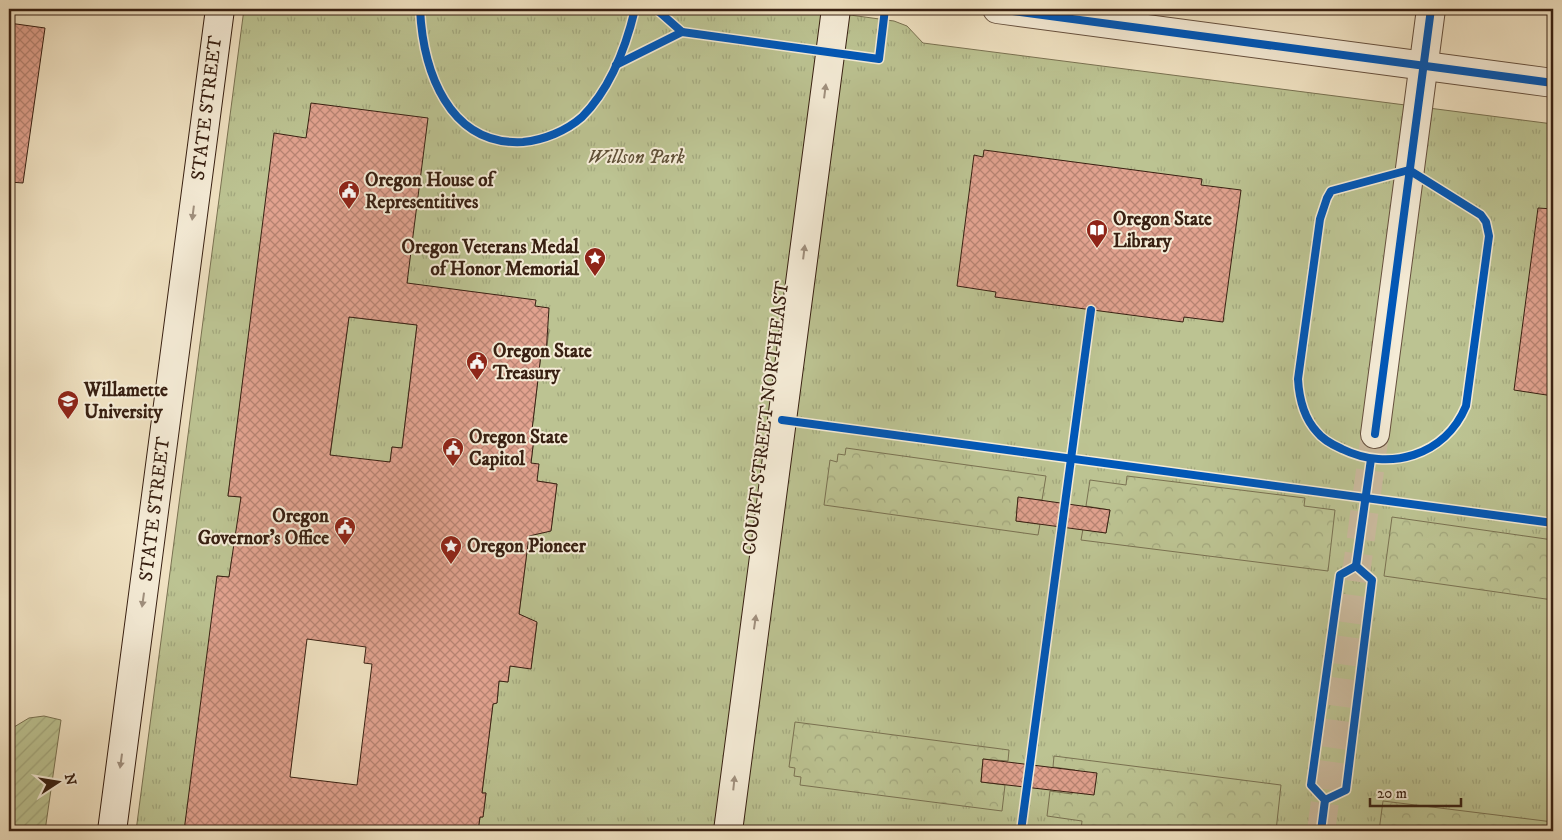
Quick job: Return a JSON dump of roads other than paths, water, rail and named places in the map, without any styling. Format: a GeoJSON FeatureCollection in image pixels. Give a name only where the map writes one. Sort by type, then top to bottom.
{"type":"FeatureCollection","features":[{"type":"Feature","properties":{"kind":"main road","name":"STATE STREET"},"geometry":{"type":"LineString","coordinates":[[112,831],[220,9]]}},
{"type":"Feature","properties":{"kind":"main road","name":"COURT STREET NORTHEAST"},"geometry":{"type":"LineString","coordinates":[[728,831],[836,9]]}},
{"type":"Feature","properties":{"kind":"main road"},"geometry":{"type":"LineString","coordinates":[[997,9],[1553,83]]}},
{"type":"Feature","properties":{"kind":"main road"},"geometry":{"type":"LineString","coordinates":[[1375,434],[1431,9]]}},
{"type":"Feature","properties":{"kind":"tunnel"},"geometry":{"type":"LineString","coordinates":[[1321,831],[1375,434]]}},
{"type":"Feature","properties":{"kind":"place","name":"Oregon House of Representitives"},"geometry":{"type":"Point","coordinates":[349,210]}},
{"type":"Feature","properties":{"kind":"place","name":"Oregon State Library"},"geometry":{"type":"Point","coordinates":[1097,249]}},
{"type":"Feature","properties":{"kind":"place","name":"Oregon Veterans Medal of Honor Memorial"},"geometry":{"type":"Point","coordinates":[595,277]}},
{"type":"Feature","properties":{"kind":"place","name":"Oregon State Treasury"},"geometry":{"type":"Point","coordinates":[477,381]}},
{"type":"Feature","properties":{"kind":"place","name":"Willamette University"},"geometry":{"type":"Point","coordinates":[68,420]}},
{"type":"Feature","properties":{"kind":"place","name":"Oregon State Capitol"},"geometry":{"type":"Point","coordinates":[453,467]}},
{"type":"Feature","properties":{"kind":"place","name":"Oregon Governor's Office"},"geometry":{"type":"Point","coordinates":[345,546]}},
{"type":"Feature","properties":{"kind":"place","name":"Oregon Pioneer"},"geometry":{"type":"Point","coordinates":[451,565]}},
{"type":"Feature","properties":{"kind":"park label","name":"Willson Park"},"geometry":{"type":"Point","coordinates":[636,157]}}]}
